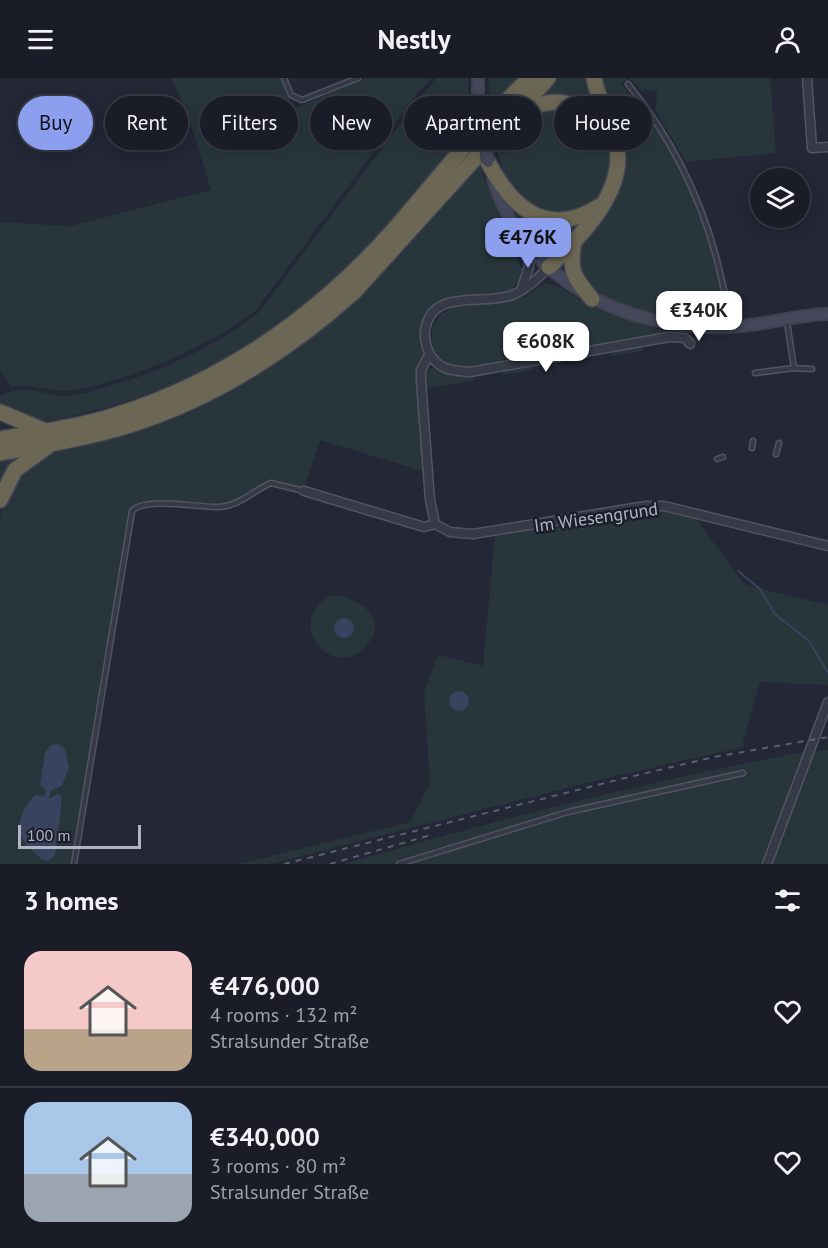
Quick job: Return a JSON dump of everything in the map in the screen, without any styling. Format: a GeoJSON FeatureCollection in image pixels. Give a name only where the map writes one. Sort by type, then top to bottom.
{"type":"FeatureCollection","features":[{"type":"Feature","properties":{"kind":"highway"},"geometry":{"type":"LineString","coordinates":[[0,453],[159,401],[216,375],[291,327],[331,294],[365,260],[470,140],[530,78]]}},
{"type":"Feature","properties":{"kind":"highway"},"geometry":{"type":"LineString","coordinates":[[531,96],[548,78]]}},
{"type":"Feature","properties":{"kind":"highway"},"geometry":{"type":"LineString","coordinates":[[594,78],[598,96]]}},
{"type":"Feature","properties":{"kind":"highway"},"geometry":{"type":"LineString","coordinates":[[0,439],[49,437],[119,428],[161,414],[217,389],[271,358],[326,316],[360,285],[480,150]]}},
{"type":"Feature","properties":{"kind":"highway"},"geometry":{"type":"LineString","coordinates":[[549,267],[574,240],[613,187],[619,169],[616,150]]}},
{"type":"Feature","properties":{"kind":"highway"},"geometry":{"type":"LineString","coordinates":[[488,162],[497,184],[524,209],[544,218],[573,218],[601,205]]}},
{"type":"Feature","properties":{"kind":"highway"},"geometry":{"type":"LineString","coordinates":[[574,240],[571,257],[574,277],[592,299]]}},
{"type":"Feature","properties":{"kind":"highway"},"geometry":{"type":"LineString","coordinates":[[0,412],[49,437]]}},
{"type":"Feature","properties":{"kind":"highway"},"geometry":{"type":"LineString","coordinates":[[0,500],[15,470],[49,437]]}},
{"type":"Feature","properties":{"kind":"street"},"geometry":{"type":"LineString","coordinates":[[478,78],[478,94],[488,162]]}},
{"type":"Feature","properties":{"kind":"street"},"geometry":{"type":"LineString","coordinates":[[807,78],[812,148],[828,147]]}},
{"type":"Feature","properties":{"kind":"street"},"geometry":{"type":"LineString","coordinates":[[497,184],[511,220],[527,244],[549,267],[592,299],[623,312],[669,324],[731,327],[828,314]]}},
{"type":"Feature","properties":{"kind":"street"},"geometry":{"type":"LineString","coordinates":[[520,291],[529,273],[527,244]]}},
{"type":"Feature","properties":{"kind":"street"},"geometry":{"type":"LineString","coordinates":[[549,267],[520,291],[500,298],[464,299],[445,303],[431,316],[427,324],[426,340],[429,355],[442,367],[470,372],[669,337],[685,338],[690,345]]}},
{"type":"Feature","properties":{"kind":"street"},"geometry":{"type":"LineString","coordinates":[[429,355],[421,370],[421,381],[430,500],[435,524]]}},
{"type":"Feature","properties":{"kind":"street","name":"Im Wiesengrund"},"geometry":{"type":"LineString","coordinates":[[304,491],[424,527],[435,524],[450,532],[473,534],[646,506],[664,506],[828,546]]}},
{"type":"Feature","properties":{"kind":"street"},"geometry":{"type":"LineString","coordinates":[[767,864],[828,702]]}},
{"type":"Feature","properties":{"kind":"lane"},"geometry":{"type":"LineString","coordinates":[[284,78],[291,94],[302,100],[358,78]]}},
{"type":"Feature","properties":{"kind":"lane"},"geometry":{"type":"LineString","coordinates":[[628,84],[661,127],[693,187],[706,218],[731,327]]}},
{"type":"Feature","properties":{"kind":"lane"},"geometry":{"type":"LineString","coordinates":[[786,318],[794,369]]}},
{"type":"Feature","properties":{"kind":"lane"},"geometry":{"type":"LineString","coordinates":[[755,373],[812,369]]}},
{"type":"Feature","properties":{"kind":"lane"},"geometry":{"type":"LineString","coordinates":[[752,448],[753,441]]}},
{"type":"Feature","properties":{"kind":"lane"},"geometry":{"type":"LineString","coordinates":[[776,454],[779,443]]}},
{"type":"Feature","properties":{"kind":"lane"},"geometry":{"type":"LineString","coordinates":[[717,459],[723,457]]}},
{"type":"Feature","properties":{"kind":"lane"},"geometry":{"type":"LineString","coordinates":[[74,864],[132,511],[145,504],[219,507],[232,505],[271,483],[304,491]]}},
{"type":"Feature","properties":{"kind":"lane"},"geometry":{"type":"LineString","coordinates":[[399,864],[568,812],[743,773]]}},
{"type":"Feature","properties":{"kind":"shaded area"},"geometry":{"type":"Polygon","coordinates":[[[172,78],[280,78],[288,96],[200,96],[200,150],[298,150],[298,107],[310,102],[310,150],[375,150],[256,310],[238,323],[170,360],[97,385],[67,391],[27,386],[11,387],[0,370],[0,222],[71,226],[211,190],[188,118],[188,96],[179,96],[172,78]]]}},
{"type":"Feature","properties":{"kind":"shaded area"},"geometry":{"type":"Polygon","coordinates":[[[366,78],[432,78],[415,96],[404,96],[404,111],[392,127],[392,96],[324,96],[366,78]]]}},
{"type":"Feature","properties":{"kind":"shaded area"},"geometry":{"type":"Polygon","coordinates":[[[437,78],[469,78],[468,96],[421,96],[437,78]]]}},
{"type":"Feature","properties":{"kind":"shaded area"},"geometry":{"type":"Polygon","coordinates":[[[488,78],[519,78],[501,96],[490,96],[488,78]]]}},
{"type":"Feature","properties":{"kind":"shaded area"},"geometry":{"type":"Polygon","coordinates":[[[554,78],[591,78],[597,96],[554,96],[554,102],[542,99],[538,93],[554,78]]]}},
{"type":"Feature","properties":{"kind":"shaded area"},"geometry":{"type":"Polygon","coordinates":[[[598,78],[628,78],[621,84],[631,96],[606,96],[598,78]]]}},
{"type":"Feature","properties":{"kind":"shaded area"},"geometry":{"type":"Polygon","coordinates":[[[630,78],[770,78],[776,153],[686,162],[656,112],[657,90],[641,91],[630,78]]]}},
{"type":"Feature","properties":{"kind":"shaded area"},"geometry":{"type":"Polygon","coordinates":[[[554,108],[554,150],[611,150],[609,183],[595,203],[558,216],[528,207],[504,175],[497,150],[542,150],[542,112],[554,108]]]}},
{"type":"Feature","properties":{"kind":"shaded area"},"geometry":{"type":"Polygon","coordinates":[[[404,119],[404,150],[453,150],[354,262],[311,302],[251,346],[219,364],[151,393],[80,414],[44,422],[30,421],[0,408],[0,397],[18,390],[65,396],[124,382],[195,353],[239,327],[259,312],[380,150],[392,150],[392,135],[404,119]]]}},
{"type":"Feature","properties":{"kind":"shaded area"},"geometry":{"type":"Polygon","coordinates":[[[652,124],[684,173],[709,235],[728,317],[725,321],[690,322],[636,312],[604,296],[582,277],[576,248],[615,196],[622,182],[624,150],[652,150],[652,124]]]}},
{"type":"Feature","properties":{"kind":"shaded area"},"geometry":{"type":"Polygon","coordinates":[[[479,165],[521,267],[525,267],[517,284],[506,292],[493,296],[449,298],[435,304],[424,318],[421,331],[423,357],[418,377],[426,472],[320,440],[304,488],[276,480],[265,483],[229,504],[145,502],[134,505],[127,519],[72,864],[0,864],[0,520],[9,485],[31,463],[47,453],[131,434],[167,422],[226,394],[269,368],[308,340],[379,277],[479,165]]]}},
{"type":"Feature","properties":{"kind":"shaded area"},"geometry":{"type":"Polygon","coordinates":[[[507,200],[523,214],[587,217],[550,257],[530,236],[507,200]]]}},
{"type":"Feature","properties":{"kind":"shaded area"},"geometry":{"type":"Polygon","coordinates":[[[544,283],[560,287],[586,304],[610,314],[668,332],[687,334],[702,341],[692,343],[687,337],[475,368],[452,365],[436,353],[432,343],[432,333],[436,321],[444,312],[455,307],[520,298],[533,292],[544,283]]]}},
{"type":"Feature","properties":{"kind":"shaded area"},"geometry":{"type":"Polygon","coordinates":[[[640,346],[644,351],[612,356],[612,350],[640,346]]]}},
{"type":"Feature","properties":{"kind":"shaded area"},"geometry":{"type":"Polygon","coordinates":[[[532,364],[533,370],[502,375],[501,370],[532,364]]]}},
{"type":"Feature","properties":{"kind":"shaded area"},"geometry":{"type":"Polygon","coordinates":[[[430,368],[449,374],[472,375],[475,380],[425,389],[424,374],[430,368]]]}},
{"type":"Feature","properties":{"kind":"shaded area"},"geometry":{"type":"Polygon","coordinates":[[[23,456],[0,489],[0,460],[23,456]]]}},
{"type":"Feature","properties":{"kind":"shaded area"},"geometry":{"type":"Polygon","coordinates":[[[646,508],[697,515],[697,520],[745,585],[828,605],[828,685],[760,682],[743,741],[744,747],[598,780],[271,864],[239,864],[410,822],[430,783],[424,693],[438,655],[483,666],[495,534],[646,508]]]}},
{"type":"Feature","properties":{"kind":"shaded area"},"geometry":{"type":"Polygon","coordinates":[[[332,595],[358,603],[372,615],[375,623],[375,631],[370,641],[356,654],[342,658],[329,654],[318,646],[312,634],[311,620],[317,606],[332,595]]]}},
{"type":"Feature","properties":{"kind":"shaded area"},"geometry":{"type":"Polygon","coordinates":[[[828,750],[828,864],[771,864],[813,751],[828,750]]]}},
{"type":"Feature","properties":{"kind":"shaded area"},"geometry":{"type":"Polygon","coordinates":[[[804,752],[763,864],[343,864],[572,802],[804,752]]]}},
{"type":"Feature","properties":{"kind":"water"},"geometry":{"type":"Polygon","coordinates":[[[344,618],[351,621],[354,628],[351,635],[344,638],[337,635],[334,628],[337,621],[344,618]]]}},
{"type":"Feature","properties":{"kind":"water"},"geometry":{"type":"Polygon","coordinates":[[[459,691],[466,694],[469,701],[466,708],[459,711],[452,708],[449,701],[452,694],[459,691]]]}},
{"type":"Feature","properties":{"kind":"water"},"geometry":{"type":"Polygon","coordinates":[[[58,744],[65,749],[69,767],[62,786],[50,791],[49,799],[58,794],[61,797],[61,804],[55,855],[48,861],[40,858],[26,844],[20,830],[20,823],[25,809],[35,795],[44,797],[46,790],[40,785],[45,753],[51,745],[58,744]]]}},
{"type":"Feature","properties":{"kind":"waterway"},"geometry":{"type":"LineString","coordinates":[[738,571],[760,589],[775,614],[809,641],[828,673]]}},
{"type":"Feature","properties":{"kind":"railway"},"geometry":{"type":"LineString","coordinates":[[284,864],[714,757],[828,737]]}},
{"type":"Feature","properties":{"kind":"railway"},"geometry":{"type":"LineString","coordinates":[[330,864],[431,835]]}}]}
